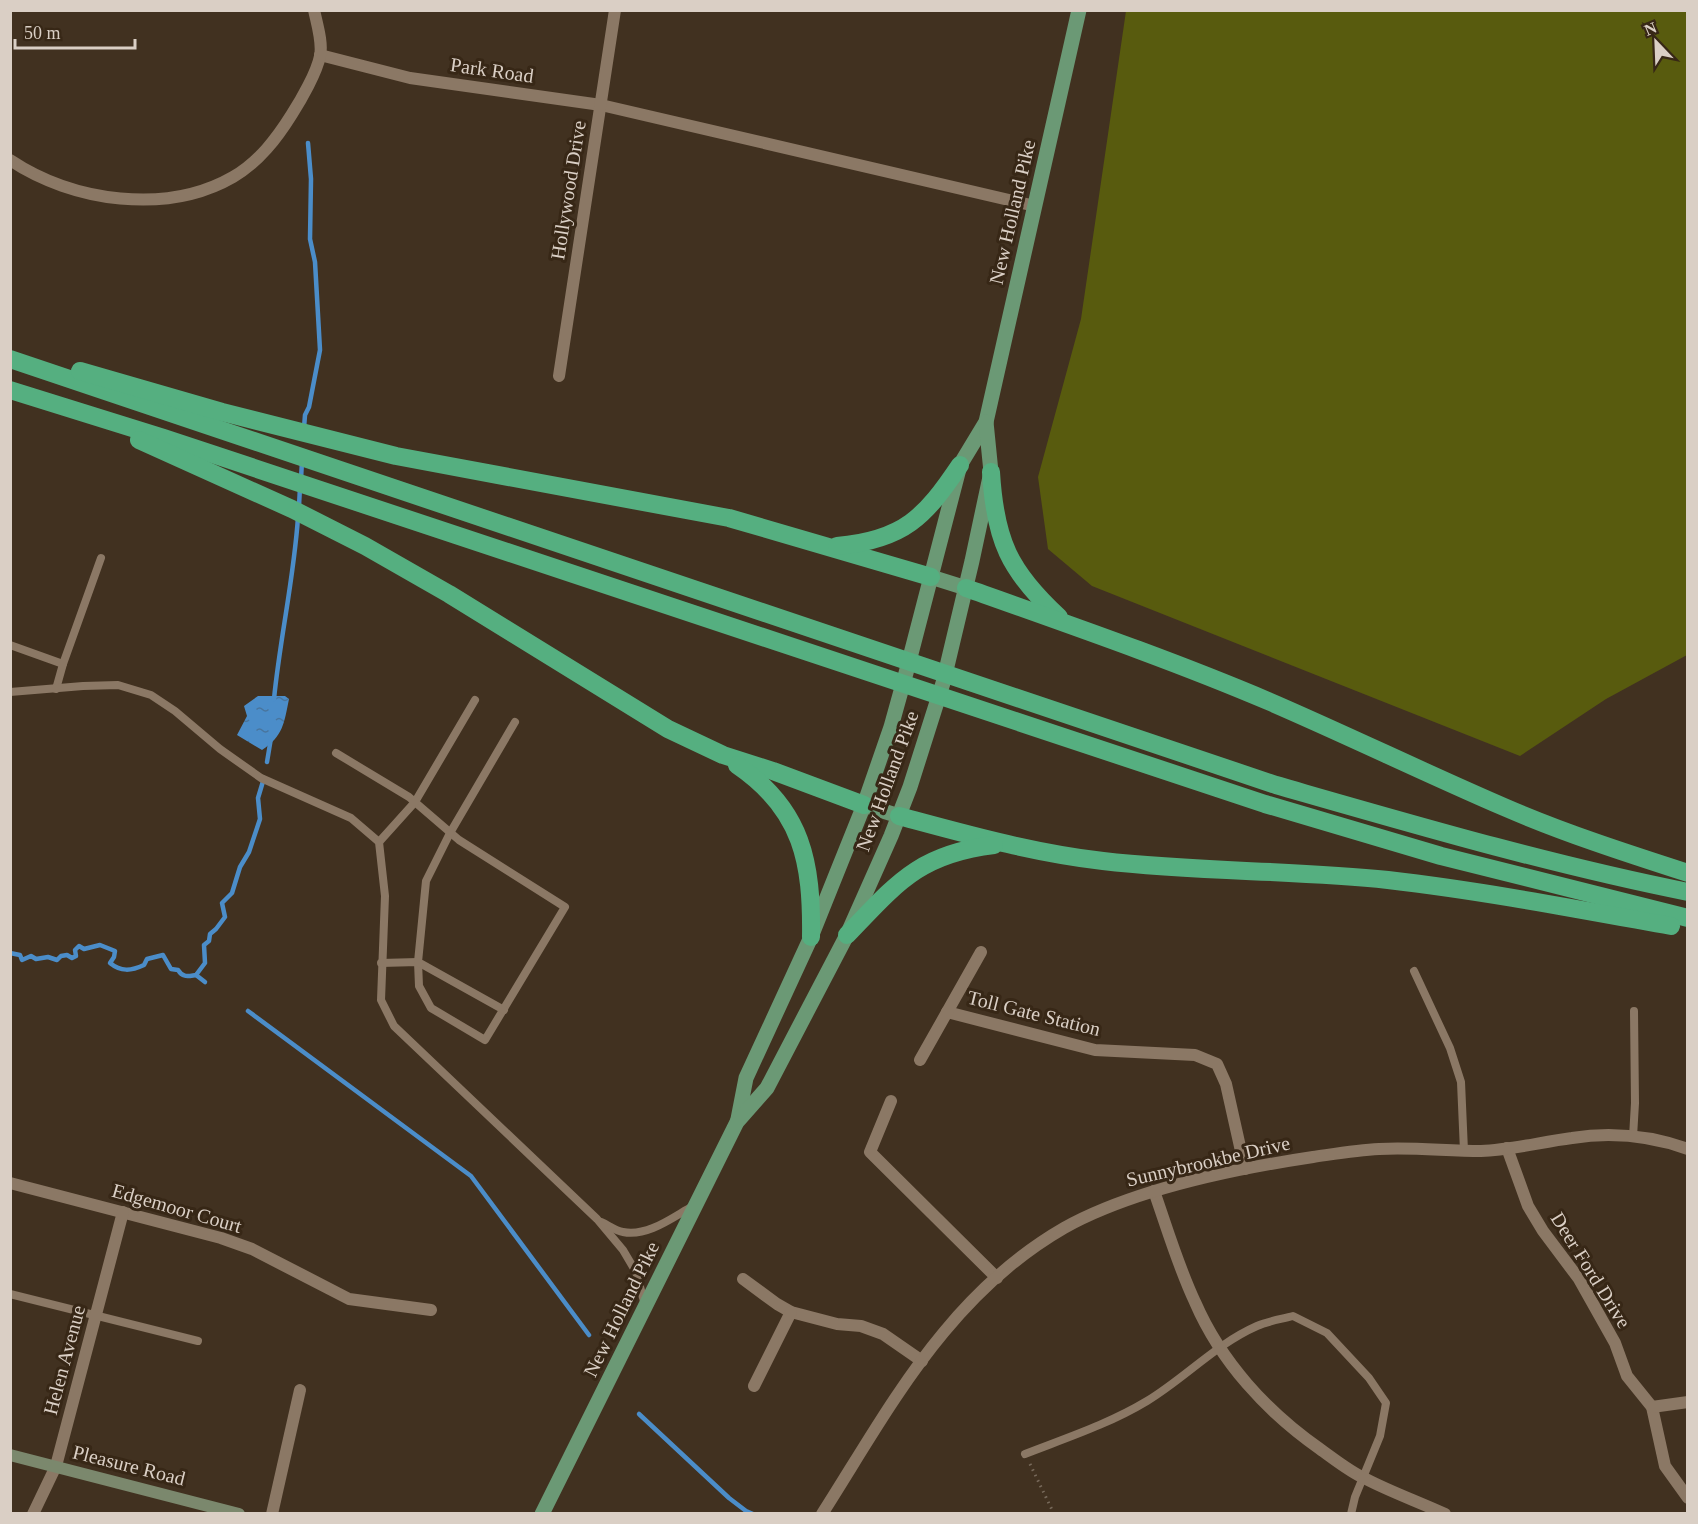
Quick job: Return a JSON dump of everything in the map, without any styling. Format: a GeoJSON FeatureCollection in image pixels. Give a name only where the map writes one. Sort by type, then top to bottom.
{"type":"FeatureCollection","features":[{"type":"Feature","properties":{"kind":"highway"},"geometry":{"type":"LineString","coordinates":[[10,350],[304,433],[418,460],[729,518],[931,577]]}},
{"type":"Feature","properties":{"kind":"highway"},"geometry":{"type":"LineString","coordinates":[[10,360],[1276,785],[1456,837],[1613,877],[1688,892]]}},
{"type":"Feature","properties":{"kind":"highway"},"geometry":{"type":"LineString","coordinates":[[10,390],[301,483],[1345,830],[1543,883],[1688,918]]}},
{"type":"Feature","properties":{"kind":"highway"},"geometry":{"type":"LineString","coordinates":[[69,409],[299,512],[449,594],[644,716],[723,755],[864,805]]}},
{"type":"Feature","properties":{"kind":"highway"},"geometry":{"type":"LineString","coordinates":[[830,547],[866,543],[907,526],[930,507],[960,465]]}},
{"type":"Feature","properties":{"kind":"highway"},"geometry":{"type":"LineString","coordinates":[[991,472],[995,516],[1010,558],[1032,591],[1064,622]]}},
{"type":"Feature","properties":{"kind":"highway"},"geometry":{"type":"LineString","coordinates":[[966,588],[1122,643],[1258,697],[1533,819],[1688,873]]}},
{"type":"Feature","properties":{"kind":"highway"},"geometry":{"type":"LineString","coordinates":[[723,755],[760,782],[772,794],[792,823],[808,866],[811,937]]}},
{"type":"Feature","properties":{"kind":"highway"},"geometry":{"type":"LineString","coordinates":[[899,816],[1005,844],[1072,857],[1136,864],[1341,876],[1437,886],[1688,929]]}},
{"type":"Feature","properties":{"kind":"highway"},"geometry":{"type":"LineString","coordinates":[[847,935],[895,885],[918,868],[960,850],[1005,844]]}},
{"type":"Feature","properties":{"kind":"main road","name":"New Holland Pike"},"geometry":{"type":"LineString","coordinates":[[737,1122],[746,1078],[811,937],[864,805],[891,728],[960,465],[986,422],[1079,10]]}},
{"type":"Feature","properties":{"kind":"main road","name":"New Holland Pike"},"geometry":{"type":"LineString","coordinates":[[542,1514],[737,1122],[766,1088],[847,935],[870,887],[899,816],[926,739],[966,588],[991,472],[986,422]]}},
{"type":"Feature","properties":{"kind":"main road"},"geometry":{"type":"LineString","coordinates":[[931,577],[966,588]]}},
{"type":"Feature","properties":{"kind":"main road"},"geometry":{"type":"LineString","coordinates":[[864,805],[899,816]]}},
{"type":"Feature","properties":{"kind":"street"},"geometry":{"type":"LineString","coordinates":[[10,160],[44,178],[96,195],[135,200],[160,199],[208,188],[235,176],[265,151],[285,126],[301,99],[320,55],[314,10]]}},
{"type":"Feature","properties":{"kind":"street","name":"Hollywood Drive"},"geometry":{"type":"LineString","coordinates":[[559,376],[615,10]]}},
{"type":"Feature","properties":{"kind":"street","name":"Park Road"},"geometry":{"type":"LineString","coordinates":[[320,55],[410,78],[601,105],[1035,206]]}},
{"type":"Feature","properties":{"kind":"street","name":"Toll Gate Station"},"geometry":{"type":"LineString","coordinates":[[920,1060],[981,952]]}},
{"type":"Feature","properties":{"kind":"street","name":"Toll Gate Station"},"geometry":{"type":"LineString","coordinates":[[947,1012],[1095,1050],[1196,1055],[1217,1064],[1226,1084],[1245,1168]]}},
{"type":"Feature","properties":{"kind":"street"},"geometry":{"type":"LineString","coordinates":[[891,1101],[870,1152],[997,1278]]}},
{"type":"Feature","properties":{"kind":"street"},"geometry":{"type":"LineString","coordinates":[[1464,1151],[1507,1148],[1574,1137],[1607,1136],[1633,1137],[1688,1149]]}},
{"type":"Feature","properties":{"kind":"street","name":"Deer Ford Drive"},"geometry":{"type":"LineString","coordinates":[[1507,1148],[1528,1206],[1579,1279],[1615,1343],[1627,1376],[1652,1407],[1665,1466],[1688,1498]]}},
{"type":"Feature","properties":{"kind":"street","name":"Sunnybrookbe Drive"},"geometry":{"type":"LineString","coordinates":[[822,1514],[922,1360],[944,1332],[997,1278],[1063,1229],[1100,1211],[1154,1191],[1245,1168],[1378,1149],[1464,1151]]}},
{"type":"Feature","properties":{"kind":"street","name":"Edgemoor Court"},"geometry":{"type":"LineString","coordinates":[[10,1183],[236,1243],[349,1299],[431,1310]]}},
{"type":"Feature","properties":{"kind":"street"},"geometry":{"type":"LineString","coordinates":[[1154,1191],[1196,1305],[1220,1347],[1244,1381],[1271,1410],[1300,1435],[1364,1479],[1445,1514]]}},
{"type":"Feature","properties":{"kind":"street","name":"Helen Avenue"},"geometry":{"type":"LineString","coordinates":[[33,1514],[56,1466],[123,1212]]}},
{"type":"Feature","properties":{"kind":"street"},"geometry":{"type":"LineString","coordinates":[[743,1279],[791,1312],[837,1324],[861,1326],[883,1334],[922,1360]]}},
{"type":"Feature","properties":{"kind":"street"},"geometry":{"type":"LineString","coordinates":[[754,1386],[791,1312]]}},
{"type":"Feature","properties":{"kind":"street"},"geometry":{"type":"LineString","coordinates":[[272,1514],[300,1390]]}},
{"type":"Feature","properties":{"kind":"street"},"geometry":{"type":"LineString","coordinates":[[1652,1407],[1688,1402]]}},
{"type":"Feature","properties":{"kind":"street","name":"Pleasure Road"},"geometry":{"type":"LineString","coordinates":[[10,1455],[238,1514]]}},
{"type":"Feature","properties":{"kind":"lane"},"geometry":{"type":"LineString","coordinates":[[56,688],[101,558]]}},
{"type":"Feature","properties":{"kind":"lane"},"geometry":{"type":"LineString","coordinates":[[10,645],[63,663]]}},
{"type":"Feature","properties":{"kind":"lane"},"geometry":{"type":"LineString","coordinates":[[10,692],[118,685],[151,695],[261,778],[351,818],[379,842],[385,896],[381,1000],[394,1026],[597,1219],[623,1250],[636,1272],[645,1306]]}},
{"type":"Feature","properties":{"kind":"lane"},"geometry":{"type":"LineString","coordinates":[[379,842],[415,802],[475,700]]}},
{"type":"Feature","properties":{"kind":"lane"},"geometry":{"type":"LineString","coordinates":[[336,753],[415,802],[450,833],[459,840],[565,907],[485,1040],[431,1008],[419,986],[418,962],[426,881],[450,833],[515,723]]}},
{"type":"Feature","properties":{"kind":"lane"},"geometry":{"type":"LineString","coordinates":[[381,963],[418,962],[504,1010]]}},
{"type":"Feature","properties":{"kind":"lane"},"geometry":{"type":"LineString","coordinates":[[1414,971],[1434,1012],[1461,1082],[1464,1151]]}},
{"type":"Feature","properties":{"kind":"lane"},"geometry":{"type":"LineString","coordinates":[[1633,1137],[1634,1011]]}},
{"type":"Feature","properties":{"kind":"lane"},"geometry":{"type":"LineString","coordinates":[[597,1219],[621,1232],[637,1233],[655,1227],[696,1204]]}},
{"type":"Feature","properties":{"kind":"lane"},"geometry":{"type":"LineString","coordinates":[[10,1294],[198,1341]]}},
{"type":"Feature","properties":{"kind":"lane"},"geometry":{"type":"LineString","coordinates":[[1024,1454],[1082,1433],[1146,1402],[1179,1380],[1220,1347],[1258,1325],[1293,1316],[1327,1333],[1369,1378],[1386,1403],[1380,1436],[1350,1514]]}},
{"type":"Feature","properties":{"kind":"path"},"geometry":{"type":"LineString","coordinates":[[1024,1454],[1054,1514]]}},
{"type":"Feature","properties":{"kind":"shaded area"},"geometry":{"type":"Polygon","coordinates":[[[1126,11],[1687,11],[1687,655],[1606,699],[1520,756],[1092,586],[1048,549],[1038,477],[1081,319],[1126,11]]]}},
{"type":"Feature","properties":{"kind":"water"},"geometry":{"type":"Polygon","coordinates":[[[258,696],[285,696],[289,699],[282,729],[262,750],[237,735],[247,716],[244,706],[258,696]]]}},
{"type":"Feature","properties":{"kind":"waterway"},"geometry":{"type":"LineString","coordinates":[[304,428],[320,350],[315,262],[310,239],[311,179],[308,143]]}},
{"type":"Feature","properties":{"kind":"waterway"},"geometry":{"type":"LineString","coordinates":[[301,479],[302,461]]}},
{"type":"Feature","properties":{"kind":"waterway"},"geometry":{"type":"LineString","coordinates":[[299,506],[300,487]]}},
{"type":"Feature","properties":{"kind":"waterway"},"geometry":{"type":"LineString","coordinates":[[274,699],[298,517]]}},
{"type":"Feature","properties":{"kind":"waterway"},"geometry":{"type":"LineString","coordinates":[[267,762],[271,738]]}},
{"type":"Feature","properties":{"kind":"waterway"},"geometry":{"type":"LineString","coordinates":[[196,975],[205,963],[204,945],[209,941],[210,934],[225,917],[222,903],[232,893],[240,867],[249,852],[260,819],[258,798],[264,778]]}},
{"type":"Feature","properties":{"kind":"waterway"},"geometry":{"type":"LineString","coordinates":[[10,953],[20,955],[22,960],[31,956],[36,959],[48,957],[57,960],[61,956],[67,955],[72,958],[76,956],[75,950],[79,946],[84,949],[100,945],[115,951],[110,963],[118,968],[126,970],[135,968],[144,965],[147,959],[163,955],[171,969],[178,970],[186,976],[196,975],[205,982]]}},
{"type":"Feature","properties":{"kind":"waterway"},"geometry":{"type":"LineString","coordinates":[[248,1011],[471,1176],[589,1335]]}},
{"type":"Feature","properties":{"kind":"waterway"},"geometry":{"type":"LineString","coordinates":[[639,1414],[729,1498],[753,1514]]}}]}
